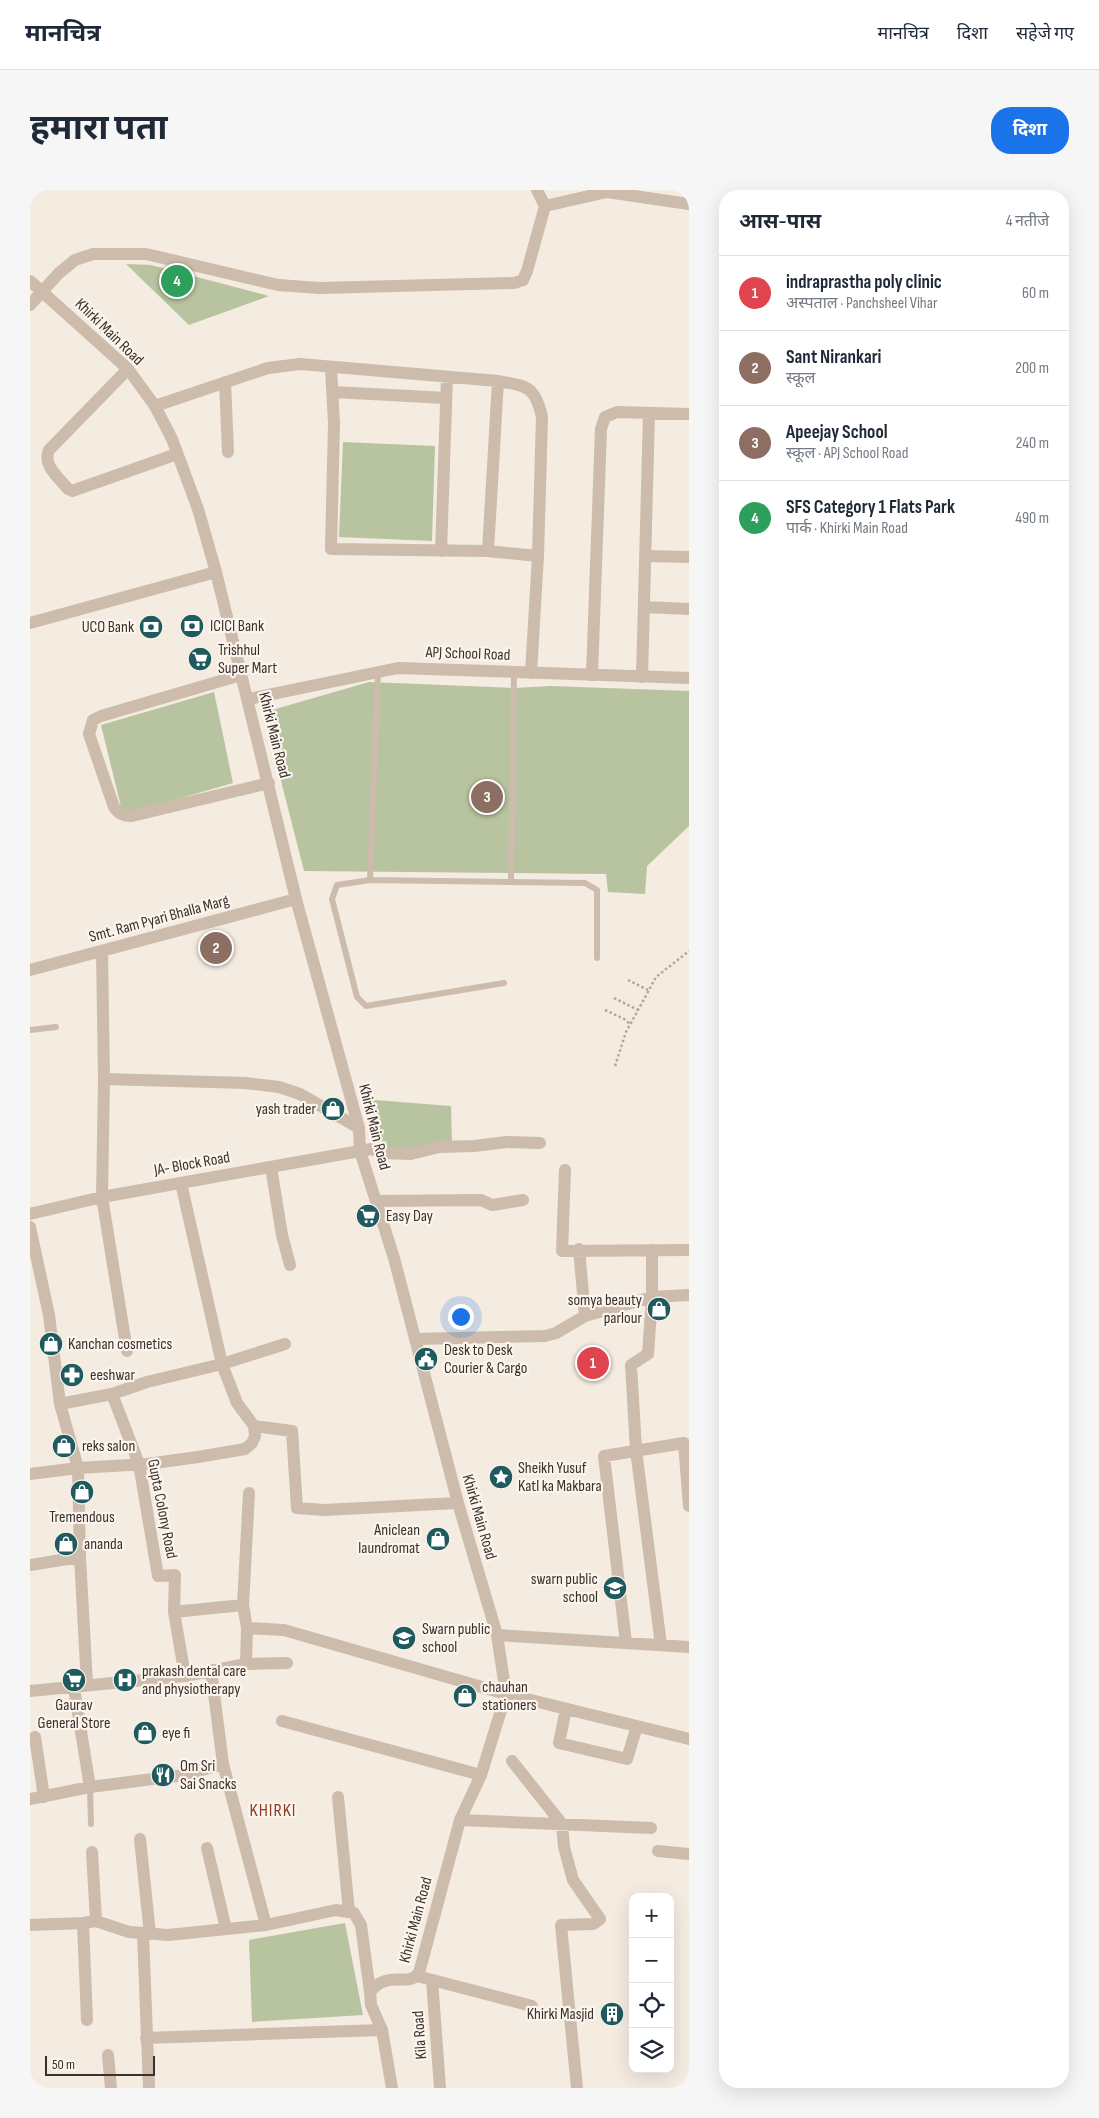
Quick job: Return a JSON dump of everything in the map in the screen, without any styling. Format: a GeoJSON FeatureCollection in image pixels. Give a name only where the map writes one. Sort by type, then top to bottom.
{"type":"FeatureCollection","features":[{"type":"Feature","properties":{"kind":"street"},"geometry":{"type":"LineString","coordinates":[[30,305],[59,273],[75,260],[93,254],[146,254],[278,285],[319,288],[514,283],[523,280],[527,271],[545,206],[537,190]]}},
{"type":"Feature","properties":{"kind":"street"},"geometry":{"type":"LineString","coordinates":[[545,206],[607,191],[689,204]]}},
{"type":"Feature","properties":{"kind":"street","name":"Khirki Main Road"},"geometry":{"type":"LineString","coordinates":[[30,281],[128,369],[155,406],[177,454],[198,509],[216,572],[241,675],[249,699],[296,899],[359,1128],[360,1151],[377,1202],[416,1338],[458,1503],[496,1635],[506,1694],[481,1775],[460,1820],[419,1973],[413,1978],[384,1980],[377,1983],[370,1992]]}},
{"type":"Feature","properties":{"kind":"street"},"geometry":{"type":"LineString","coordinates":[[155,406],[268,368],[300,364],[498,381],[524,385],[538,399],[542,416],[538,556],[531,672]]}},
{"type":"Feature","properties":{"kind":"street"},"geometry":{"type":"LineString","coordinates":[[331,367],[333,392],[330,549],[488,551],[538,556]]}},
{"type":"Feature","properties":{"kind":"street"},"geometry":{"type":"LineString","coordinates":[[128,369],[49,450],[46,456],[47,462],[68,490],[72,491],[177,454]]}},
{"type":"Feature","properties":{"kind":"street"},"geometry":{"type":"LineString","coordinates":[[441,551],[447,377]]}},
{"type":"Feature","properties":{"kind":"street"},"geometry":{"type":"LineString","coordinates":[[488,551],[498,381]]}},
{"type":"Feature","properties":{"kind":"street"},"geometry":{"type":"LineString","coordinates":[[225,382],[228,452]]}},
{"type":"Feature","properties":{"kind":"street"},"geometry":{"type":"LineString","coordinates":[[333,392],[446,398]]}},
{"type":"Feature","properties":{"kind":"street"},"geometry":{"type":"LineString","coordinates":[[592,674],[601,428],[605,417],[617,412],[689,414]]}},
{"type":"Feature","properties":{"kind":"street"},"geometry":{"type":"LineString","coordinates":[[642,677],[649,413]]}},
{"type":"Feature","properties":{"kind":"street"},"geometry":{"type":"LineString","coordinates":[[645,556],[689,557]]}},
{"type":"Feature","properties":{"kind":"street"},"geometry":{"type":"LineString","coordinates":[[30,623],[216,572]]}},
{"type":"Feature","properties":{"kind":"street"},"geometry":{"type":"LineString","coordinates":[[644,608],[689,609]]}},
{"type":"Feature","properties":{"kind":"street","name":"APJ School Road"},"geometry":{"type":"LineString","coordinates":[[249,699],[398,668],[689,678]]}},
{"type":"Feature","properties":{"kind":"street"},"geometry":{"type":"LineString","coordinates":[[241,675],[101,716],[92,720],[89,734],[114,807],[119,814],[125,816],[132,816],[269,783]]}},
{"type":"Feature","properties":{"kind":"street","name":"Smt. Ram Pyari Bhalla Marg"},"geometry":{"type":"LineString","coordinates":[[30,970],[296,899]]}},
{"type":"Feature","properties":{"kind":"street"},"geometry":{"type":"LineString","coordinates":[[102,951],[104,1079],[102,1197],[127,1350]]}},
{"type":"Feature","properties":{"kind":"street"},"geometry":{"type":"LineString","coordinates":[[104,1079],[245,1083],[279,1087],[300,1094],[359,1128]]}},
{"type":"Feature","properties":{"kind":"street","name":"JA- Block Road"},"geometry":{"type":"LineString","coordinates":[[30,1214],[102,1197],[371,1149],[411,1154],[439,1147],[474,1146],[507,1142],[540,1143]]}},
{"type":"Feature","properties":{"kind":"street"},"geometry":{"type":"LineString","coordinates":[[271,1167],[282,1236],[290,1265]]}},
{"type":"Feature","properties":{"kind":"street"},"geometry":{"type":"LineString","coordinates":[[565,1170],[562,1251],[579,1249],[689,1250]]}},
{"type":"Feature","properties":{"kind":"street"},"geometry":{"type":"LineString","coordinates":[[30,1474],[198,1458],[245,1449],[252,1443],[255,1436],[254,1426],[237,1403],[222,1364],[181,1183]]}},
{"type":"Feature","properties":{"kind":"street"},"geometry":{"type":"LineString","coordinates":[[377,1202],[480,1200],[492,1205],[523,1200]]}},
{"type":"Feature","properties":{"kind":"street"},"geometry":{"type":"LineString","coordinates":[[30,1227],[49,1315],[60,1404],[78,1468],[80,1557],[87,1685]]}},
{"type":"Feature","properties":{"kind":"street"},"geometry":{"type":"LineString","coordinates":[[579,1249],[585,1316]]}},
{"type":"Feature","properties":{"kind":"street"},"geometry":{"type":"LineString","coordinates":[[652,1250],[652,1297],[648,1354],[631,1365],[636,1450],[661,1645]]}},
{"type":"Feature","properties":{"kind":"street"},"geometry":{"type":"LineString","coordinates":[[416,1338],[545,1336],[556,1333],[585,1316],[652,1297],[689,1295]]}},
{"type":"Feature","properties":{"kind":"street"},"geometry":{"type":"LineString","coordinates":[[60,1404],[112,1394],[148,1382],[222,1364],[285,1344]]}},
{"type":"Feature","properties":{"kind":"street","name":"Gupta Colony Road"},"geometry":{"type":"LineString","coordinates":[[112,1394],[139,1464],[158,1576],[175,1575],[174,1612],[186,1676]]}},
{"type":"Feature","properties":{"kind":"street"},"geometry":{"type":"LineString","coordinates":[[254,1426],[292,1430],[297,1508],[324,1510],[458,1503]]}},
{"type":"Feature","properties":{"kind":"street"},"geometry":{"type":"LineString","coordinates":[[626,1643],[604,1456],[684,1442],[689,1502]]}},
{"type":"Feature","properties":{"kind":"street"},"geometry":{"type":"LineString","coordinates":[[246,1664],[247,1628],[243,1605],[249,1493]]}},
{"type":"Feature","properties":{"kind":"street"},"geometry":{"type":"LineString","coordinates":[[30,1565],[80,1557]]}},
{"type":"Feature","properties":{"kind":"street"},"geometry":{"type":"LineString","coordinates":[[174,1612],[243,1605]]}},
{"type":"Feature","properties":{"kind":"street"},"geometry":{"type":"LineString","coordinates":[[247,1628],[284,1630],[506,1694],[689,1739]]}},
{"type":"Feature","properties":{"kind":"street"},"geometry":{"type":"LineString","coordinates":[[496,1635],[689,1647]]}},
{"type":"Feature","properties":{"kind":"street"},"geometry":{"type":"LineString","coordinates":[[30,1691],[186,1676],[246,1664],[287,1663]]}},
{"type":"Feature","properties":{"kind":"street"},"geometry":{"type":"LineString","coordinates":[[211,1670],[223,1764],[266,1925]]}},
{"type":"Feature","properties":{"kind":"street"},"geometry":{"type":"LineString","coordinates":[[74,1688],[90,1787]]}},
{"type":"Feature","properties":{"kind":"street"},"geometry":{"type":"LineString","coordinates":[[566,1709],[558,1743],[627,1758],[637,1726]]}},
{"type":"Feature","properties":{"kind":"street"},"geometry":{"type":"LineString","coordinates":[[282,1721],[481,1775]]}},
{"type":"Feature","properties":{"kind":"street"},"geometry":{"type":"LineString","coordinates":[[35,1737],[44,1797]]}},
{"type":"Feature","properties":{"kind":"street"},"geometry":{"type":"LineString","coordinates":[[512,1761],[562,1824],[564,1847],[573,1880],[600,1919],[593,1924],[561,1925],[577,2088]]}},
{"type":"Feature","properties":{"kind":"street"},"geometry":{"type":"LineString","coordinates":[[30,1799],[90,1787],[184,1775],[223,1764]]}},
{"type":"Feature","properties":{"kind":"street"},"geometry":{"type":"LineString","coordinates":[[338,1797],[349,1912]]}},
{"type":"Feature","properties":{"kind":"street"},"geometry":{"type":"LineString","coordinates":[[460,1820],[651,1828]]}},
{"type":"Feature","properties":{"kind":"street"},"geometry":{"type":"LineString","coordinates":[[140,1839],[147,1934],[146,2038],[149,2088]]}},
{"type":"Feature","properties":{"kind":"street"},"geometry":{"type":"LineString","coordinates":[[207,1848],[226,1929]]}},
{"type":"Feature","properties":{"kind":"street"},"geometry":{"type":"LineString","coordinates":[[658,1851],[689,1854]]}},
{"type":"Feature","properties":{"kind":"street"},"geometry":{"type":"LineString","coordinates":[[92,1852],[96,1921]]}},
{"type":"Feature","properties":{"kind":"street"},"geometry":{"type":"LineString","coordinates":[[30,1925],[96,1921],[129,1932],[168,1935],[266,1925],[336,1910],[354,1913],[361,1925],[371,2005],[382,2030],[392,2088]]}},
{"type":"Feature","properties":{"kind":"street"},"geometry":{"type":"LineString","coordinates":[[83,1923],[86,2020]]}},
{"type":"Feature","properties":{"kind":"street"},"geometry":{"type":"LineString","coordinates":[[417,1976],[532,2006]]}},
{"type":"Feature","properties":{"kind":"street","name":"Kila Road"},"geometry":{"type":"LineString","coordinates":[[432,1980],[440,2088]]}},
{"type":"Feature","properties":{"kind":"street"},"geometry":{"type":"LineString","coordinates":[[146,2038],[382,2030]]}},
{"type":"Feature","properties":{"kind":"street"},"geometry":{"type":"LineString","coordinates":[[108,2055],[111,2088]]}},
{"type":"Feature","properties":{"kind":"lane"},"geometry":{"type":"LineString","coordinates":[[370,880],[378,672]]}},
{"type":"Feature","properties":{"kind":"lane"},"geometry":{"type":"LineString","coordinates":[[511,882],[514,672]]}},
{"type":"Feature","properties":{"kind":"lane"},"geometry":{"type":"LineString","coordinates":[[504,983],[366,1006],[357,997],[332,899],[337,886],[370,880],[585,883],[597,890],[597,958]]}},
{"type":"Feature","properties":{"kind":"lane"},"geometry":{"type":"LineString","coordinates":[[30,1030],[56,1027]]}},
{"type":"Feature","properties":{"kind":"lane"},"geometry":{"type":"LineString","coordinates":[[90,1787],[91,1824]]}},
{"type":"Feature","properties":{"kind":"path"},"geometry":{"type":"LineString","coordinates":[[615,1066],[626,1032],[656,977],[689,951]]}},
{"type":"Feature","properties":{"kind":"path"},"geometry":{"type":"LineString","coordinates":[[628,980],[648,990]]}},
{"type":"Feature","properties":{"kind":"path"},"geometry":{"type":"LineString","coordinates":[[614,998],[638,1010]]}},
{"type":"Feature","properties":{"kind":"path"},"geometry":{"type":"LineString","coordinates":[[606,1010],[630,1024]]}},
{"type":"Feature","properties":{"kind":"green space"},"geometry":{"type":"Polygon","coordinates":[[[126,264],[151,265],[269,296],[189,325],[126,264]]]}},
{"type":"Feature","properties":{"kind":"green space"},"geometry":{"type":"Polygon","coordinates":[[[343,442],[435,446],[432,541],[339,537],[343,442]]]}},
{"type":"Feature","properties":{"kind":"green space"},"geometry":{"type":"Polygon","coordinates":[[[369,682],[514,688],[551,686],[689,691],[689,826],[647,866],[645,894],[608,892],[606,874],[304,871],[266,722],[272,710],[369,682]]]}},
{"type":"Feature","properties":{"kind":"green space"},"geometry":{"type":"Polygon","coordinates":[[[214,692],[233,783],[123,815],[101,725],[214,692]]]}},
{"type":"Feature","properties":{"kind":"green space"},"geometry":{"type":"Polygon","coordinates":[[[362,1099],[451,1106],[452,1142],[412,1150],[373,1146],[362,1099]]]}},
{"type":"Feature","properties":{"kind":"green space"},"geometry":{"type":"Polygon","coordinates":[[[345,1923],[363,2015],[252,2022],[249,1940],[345,1923]]]}},
{"type":"Feature","properties":{"kind":"place","name":"SFS Category 1 Flats Park"},"geometry":{"type":"Point","coordinates":[177,281]}},
{"type":"Feature","properties":{"kind":"place","name":"ICICI Bank"},"geometry":{"type":"Point","coordinates":[192,626]}},
{"type":"Feature","properties":{"kind":"place","name":"UCO Bank"},"geometry":{"type":"Point","coordinates":[151,627]}},
{"type":"Feature","properties":{"kind":"place","name":"Trishhul Super Mart"},"geometry":{"type":"Point","coordinates":[200,659]}},
{"type":"Feature","properties":{"kind":"place","name":"Apeejay School"},"geometry":{"type":"Point","coordinates":[487,797]}},
{"type":"Feature","properties":{"kind":"place","name":"Sant Nirankari"},"geometry":{"type":"Point","coordinates":[216,948]}},
{"type":"Feature","properties":{"kind":"place","name":"yash trader"},"geometry":{"type":"Point","coordinates":[333,1109]}},
{"type":"Feature","properties":{"kind":"place","name":"Easy Day"},"geometry":{"type":"Point","coordinates":[368,1216]}},
{"type":"Feature","properties":{"kind":"place","name":"somya beauty parlour"},"geometry":{"type":"Point","coordinates":[659,1309]}},
{"type":"Feature","properties":{"kind":"place","name":"Kanchan cosmetics"},"geometry":{"type":"Point","coordinates":[51,1344]}},
{"type":"Feature","properties":{"kind":"place","name":"Desk to Desk Courier & Cargo"},"geometry":{"type":"Point","coordinates":[426,1359]}},
{"type":"Feature","properties":{"kind":"place","name":"indraprastha poly clinic"},"geometry":{"type":"Point","coordinates":[593,1363]}},
{"type":"Feature","properties":{"kind":"place","name":"eeshwar"},"geometry":{"type":"Point","coordinates":[72,1375]}},
{"type":"Feature","properties":{"kind":"place","name":"reks salon"},"geometry":{"type":"Point","coordinates":[64,1446]}},
{"type":"Feature","properties":{"kind":"place","name":"Sheikh Yusuf Katl ka Makbara"},"geometry":{"type":"Point","coordinates":[501,1477]}},
{"type":"Feature","properties":{"kind":"place","name":"Tremendous"},"geometry":{"type":"Point","coordinates":[82,1492]}},
{"type":"Feature","properties":{"kind":"place","name":"Aniclean laundromat"},"geometry":{"type":"Point","coordinates":[438,1539]}},
{"type":"Feature","properties":{"kind":"place","name":"ananda"},"geometry":{"type":"Point","coordinates":[66,1544]}},
{"type":"Feature","properties":{"kind":"place","name":"swarn public school"},"geometry":{"type":"Point","coordinates":[615,1588]}},
{"type":"Feature","properties":{"kind":"place","name":"Swarn public school"},"geometry":{"type":"Point","coordinates":[404,1638]}},
{"type":"Feature","properties":{"kind":"place","name":"Gaurav General Store"},"geometry":{"type":"Point","coordinates":[74,1680]}},
{"type":"Feature","properties":{"kind":"place","name":"prakash dental care and physiotherapy"},"geometry":{"type":"Point","coordinates":[125,1680]}},
{"type":"Feature","properties":{"kind":"place","name":"chauhan stationers"},"geometry":{"type":"Point","coordinates":[465,1696]}},
{"type":"Feature","properties":{"kind":"place","name":"eye fi"},"geometry":{"type":"Point","coordinates":[145,1733]}},
{"type":"Feature","properties":{"kind":"place","name":"Om Sri Sai Snacks"},"geometry":{"type":"Point","coordinates":[163,1775]}},
{"type":"Feature","properties":{"kind":"place","name":"Khirki Masjid"},"geometry":{"type":"Point","coordinates":[612,2014]}},
{"type":"Feature","properties":{"kind":"district","name":"KHIRKI"},"geometry":{"type":"Point","coordinates":[273,1810]}}]}
